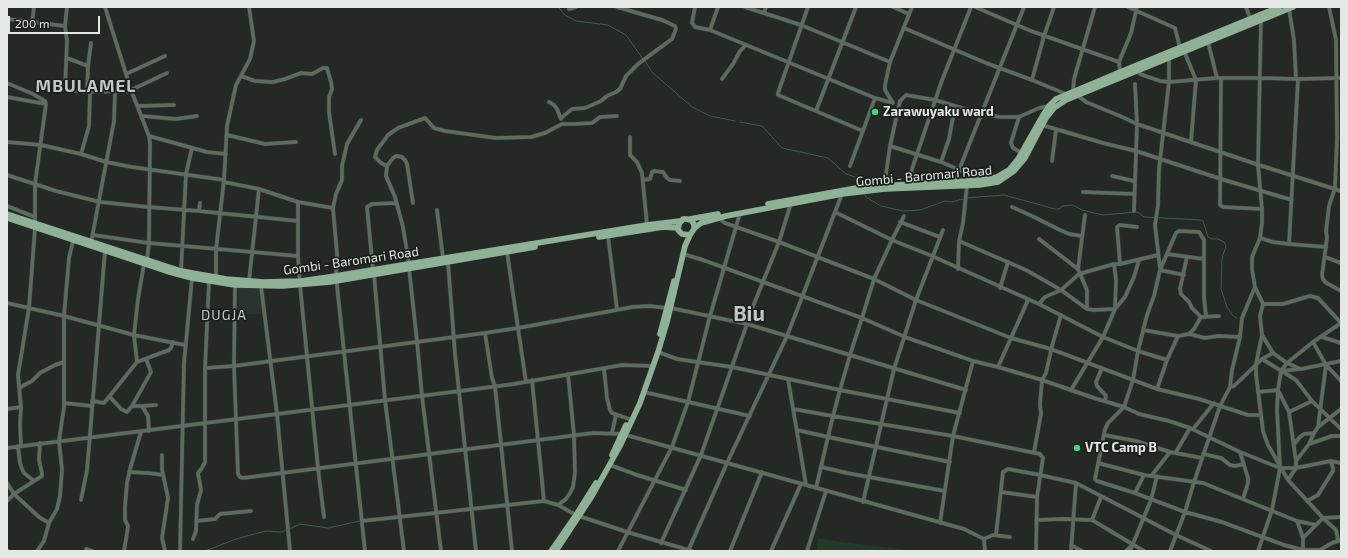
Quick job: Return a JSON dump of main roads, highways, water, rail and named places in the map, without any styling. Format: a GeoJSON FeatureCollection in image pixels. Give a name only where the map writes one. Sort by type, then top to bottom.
{"type":"FeatureCollection","features":[{"type":"Feature","properties":{"kind":"main road","name":"Gombi - Baromari Road"},"geometry":{"type":"LineString","coordinates":[[690,219],[789,199],[908,184],[990,179],[1003,174],[1013,166],[1022,153],[1038,122],[1056,99],[1066,94],[1075,93],[1182,49],[1278,7]]}},
{"type":"Feature","properties":{"kind":"main road","name":"Gombi - Baromari Road"},"geometry":{"type":"LineString","coordinates":[[884,187],[967,185],[998,182],[1009,176],[1025,158],[1042,124],[1054,108],[1075,93],[1120,72],[1169,56],[1182,49],[1208,42],[1291,8]]}},
{"type":"Feature","properties":{"kind":"main road","name":"Gombi - Baromari Road"},"geometry":{"type":"LineString","coordinates":[[695,228],[701,223],[720,217],[866,189]]}},
{"type":"Feature","properties":{"kind":"main road","name":"Gombi - Baromari Road"},"geometry":{"type":"LineString","coordinates":[[7,214],[92,241],[145,262],[192,278],[209,282],[235,285],[262,286],[337,279],[647,225],[680,222]]}},
{"type":"Feature","properties":{"kind":"main road","name":"Gombi - Baromari Road"},"geometry":{"type":"LineString","coordinates":[[7,218],[35,223],[73,240],[92,241],[105,251],[181,271],[249,281],[300,283]]}},
{"type":"Feature","properties":{"kind":"main road"},"geometry":{"type":"LineString","coordinates":[[556,551],[578,516],[610,465],[644,392],[652,365],[669,308],[683,241],[680,231],[680,222],[685,219],[690,219],[694,223],[695,228],[685,246],[658,352],[652,365],[637,402],[629,419],[624,434],[578,516]]}},
{"type":"Feature","properties":{"kind":"main road","name":"Gombi - Baromari Road"},"geometry":{"type":"LineString","coordinates":[[445,260],[507,252],[518,248],[663,227],[680,231]]}},
{"type":"Feature","properties":{"kind":"main road"},"geometry":{"type":"LineString","coordinates":[[680,231],[685,235],[690,235]]}},
{"type":"Feature","properties":{"kind":"waterway"},"geometry":{"type":"LineString","coordinates":[[558,7],[565,15],[576,21],[608,25],[626,35],[643,59]]}},
{"type":"Feature","properties":{"kind":"waterway"},"geometry":{"type":"LineString","coordinates":[[645,61],[652,72],[692,107],[710,116],[735,121]]}},
{"type":"Feature","properties":{"kind":"waterway"},"geometry":{"type":"LineString","coordinates":[[740,122],[762,126],[782,148],[828,158],[846,174],[858,178],[862,184]]}},
{"type":"Feature","properties":{"kind":"waterway"},"geometry":{"type":"LineString","coordinates":[[864,193],[866,197],[881,206],[903,211],[920,210],[945,201],[952,202],[963,199]]}},
{"type":"Feature","properties":{"kind":"waterway"},"geometry":{"type":"LineString","coordinates":[[966,198],[1004,195],[1055,209],[1073,205],[1082,210],[1103,215],[1136,212],[1144,217],[1201,220],[1203,221],[1208,237],[1218,239],[1224,242],[1226,246],[1222,258],[1221,289],[1227,307],[1233,316],[1237,318]]}},
{"type":"Feature","properties":{"kind":"waterway"},"geometry":{"type":"LineString","coordinates":[[289,529],[300,524],[328,528],[360,521]]}},
{"type":"Feature","properties":{"kind":"waterway"},"geometry":{"type":"LineString","coordinates":[[205,551],[236,539],[266,531],[282,532],[286,530]]}},
{"type":"Feature","properties":{"kind":"place","name":"Zarawuyaku ward"},"geometry":{"type":"Point","coordinates":[875,112]}},
{"type":"Feature","properties":{"kind":"place","name":"VTC Camp B"},"geometry":{"type":"Point","coordinates":[1077,448]}},
{"type":"Feature","properties":{"kind":"district","name":"MBULAMEL"},"geometry":{"type":"Point","coordinates":[86,86]}},
{"type":"Feature","properties":{"kind":"district","name":"Biu"},"geometry":{"type":"Point","coordinates":[749,314]}},
{"type":"Feature","properties":{"kind":"district","name":"DUGJA"},"geometry":{"type":"Point","coordinates":[224,315]}}]}
